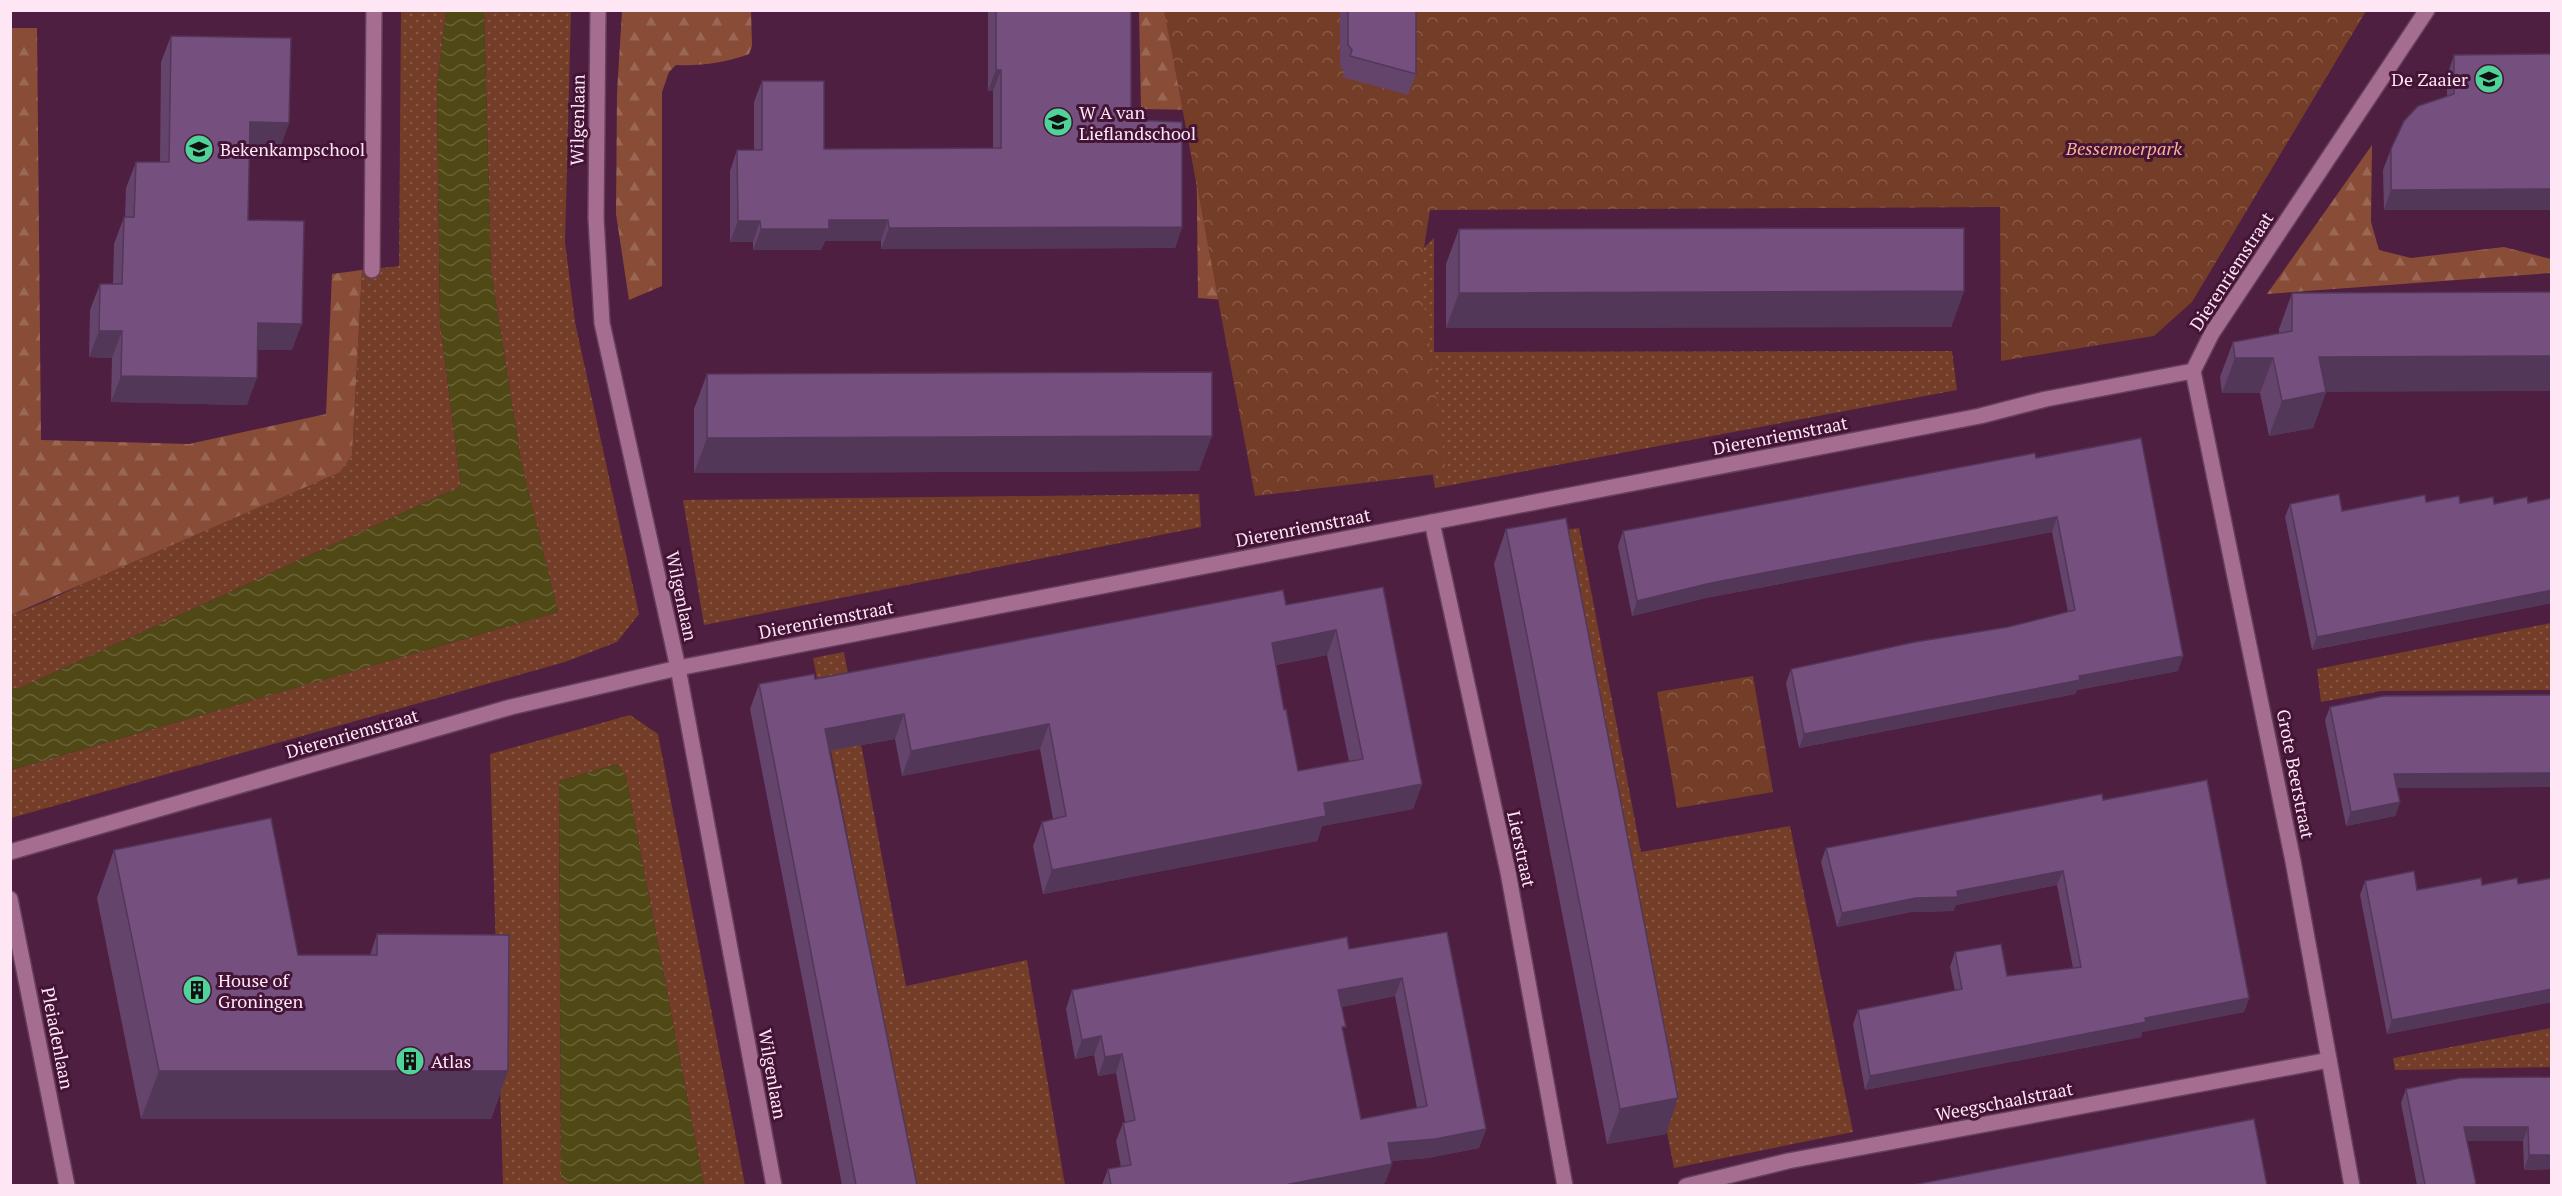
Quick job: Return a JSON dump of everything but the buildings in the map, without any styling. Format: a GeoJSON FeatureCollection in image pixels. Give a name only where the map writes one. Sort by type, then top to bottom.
{"type":"FeatureCollection","features":[{"type":"Feature","properties":{"kind":"street"},"geometry":{"type":"LineString","coordinates":[[372,270],[374,10]]}},
{"type":"Feature","properties":{"kind":"street","name":"Wilgenlaan"},"geometry":{"type":"LineString","coordinates":[[598,10],[596,218],[602,322],[678,668],[774,1185]]}},
{"type":"Feature","properties":{"kind":"street","name":"Dierenriemstraat"},"geometry":{"type":"LineString","coordinates":[[10,852],[511,707],[678,668],[1980,416],[2046,399],[2193,372],[2212,333],[2427,10]]}},
{"type":"Feature","properties":{"kind":"street","name":"Grote Beerstraat"},"geometry":{"type":"LineString","coordinates":[[2193,372],[2291,850],[2352,1185]]}},
{"type":"Feature","properties":{"kind":"street","name":"Lierstraat"},"geometry":{"type":"LineString","coordinates":[[1432,522],[1508,872],[1565,1185]]}},
{"type":"Feature","properties":{"kind":"street","name":"Pleiadenlaan"},"geometry":{"type":"LineString","coordinates":[[10,899],[67,1185]]}},
{"type":"Feature","properties":{"kind":"street","name":"Weegschaalstraat"},"geometry":{"type":"LineString","coordinates":[[1686,1185],[1788,1161],[2329,1060]]}},
{"type":"Feature","properties":{"kind":"green space"},"geometry":{"type":"Polygon","coordinates":[[[401,11],[446,11],[437,86],[440,323],[461,486],[20,688],[11,688],[11,615],[45,602],[352,455],[362,270],[399,266],[401,11]]]}},
{"type":"Feature","properties":{"kind":"green space"},"geometry":{"type":"Polygon","coordinates":[[[484,11],[571,11],[565,242],[575,322],[639,614],[617,642],[565,662],[11,818],[11,770],[558,612],[521,461],[491,271],[484,11]]]}},
{"type":"Feature","properties":{"kind":"green space"},"geometry":{"type":"Polygon","coordinates":[[[622,11],[751,11],[752,46],[749,54],[731,60],[676,65],[669,72],[662,92],[662,286],[629,300],[616,214],[617,93],[622,11]]]}},
{"type":"Feature","properties":{"kind":"green space"},"geometry":{"type":"Polygon","coordinates":[[[1139,11],[1188,11],[1279,304],[1198,298],[1196,110],[1141,109],[1139,11]]]}},
{"type":"Feature","properties":{"kind":"green space","name":"Bessemoerpark"},"geometry":{"type":"Polygon","coordinates":[[[1164,11],[2366,11],[2192,302],[2154,336],[2001,361],[2000,207],[1430,210],[1420,273],[1446,473],[1255,496],[1164,11]]]}},
{"type":"Feature","properties":{"kind":"green space"},"geometry":{"type":"Polygon","coordinates":[[[11,28],[37,28],[41,440],[189,444],[326,414],[332,274],[362,270],[352,455],[340,472],[11,615],[11,28]]]}},
{"type":"Feature","properties":{"kind":"green space"},"geometry":{"type":"Polygon","coordinates":[[[2372,145],[2371,222],[2379,250],[2411,258],[2504,247],[2551,259],[2551,273],[2267,294],[2372,145]]]}},
{"type":"Feature","properties":{"kind":"green space"},"geometry":{"type":"Polygon","coordinates":[[[1434,238],[1434,352],[1952,351],[1957,390],[1435,488],[1419,393],[1407,264],[1434,238]]]}},
{"type":"Feature","properties":{"kind":"green space"},"geometry":{"type":"Polygon","coordinates":[[[1199,494],[1201,527],[704,625],[683,500],[1199,494]]]}},
{"type":"Feature","properties":{"kind":"green space"},"geometry":{"type":"Polygon","coordinates":[[[1579,528],[1641,852],[1790,826],[1853,1132],[1674,1168],[1548,532],[1579,528]]]}},
{"type":"Feature","properties":{"kind":"green space"},"geometry":{"type":"Polygon","coordinates":[[[2551,623],[2551,690],[2381,691],[2321,702],[2317,669],[2551,623]]]}},
{"type":"Feature","properties":{"kind":"green space"},"geometry":{"type":"Polygon","coordinates":[[[844,652],[906,986],[1027,960],[1065,1185],[915,1185],[813,658],[844,652]]]}},
{"type":"Feature","properties":{"kind":"green space"},"geometry":{"type":"Polygon","coordinates":[[[1753,676],[1773,792],[1677,808],[1657,692],[1753,676]]]}},
{"type":"Feature","properties":{"kind":"green space"},"geometry":{"type":"Polygon","coordinates":[[[630,715],[658,734],[745,1185],[704,1185],[626,776],[617,764],[559,781],[561,1178],[571,1185],[503,1185],[490,754],[630,715]]]}},
{"type":"Feature","properties":{"kind":"green space"},"geometry":{"type":"Polygon","coordinates":[[[2551,1028],[2551,1067],[2395,1070],[2393,1058],[2551,1028]]]}},
{"type":"Feature","properties":{"kind":"water"},"geometry":{"type":"Polygon","coordinates":[[[446,11],[484,11],[491,271],[521,461],[558,612],[11,770],[11,688],[20,688],[461,486],[440,323],[437,86],[446,11]]]}},
{"type":"Feature","properties":{"kind":"water"},"geometry":{"type":"Polygon","coordinates":[[[617,764],[626,776],[704,1185],[571,1185],[561,1178],[559,781],[617,764]]]}},
{"type":"Feature","properties":{"kind":"place","name":"De Zaaier"},"geometry":{"type":"Point","coordinates":[2489,79]}},
{"type":"Feature","properties":{"kind":"place","name":"W A van Lieflandschool"},"geometry":{"type":"Point","coordinates":[1058,122]}},
{"type":"Feature","properties":{"kind":"place","name":"Bekenkampschool"},"geometry":{"type":"Point","coordinates":[199,149]}},
{"type":"Feature","properties":{"kind":"place","name":"House of Groningen"},"geometry":{"type":"Point","coordinates":[197,990]}},
{"type":"Feature","properties":{"kind":"place","name":"Atlas"},"geometry":{"type":"Point","coordinates":[410,1061]}}]}
